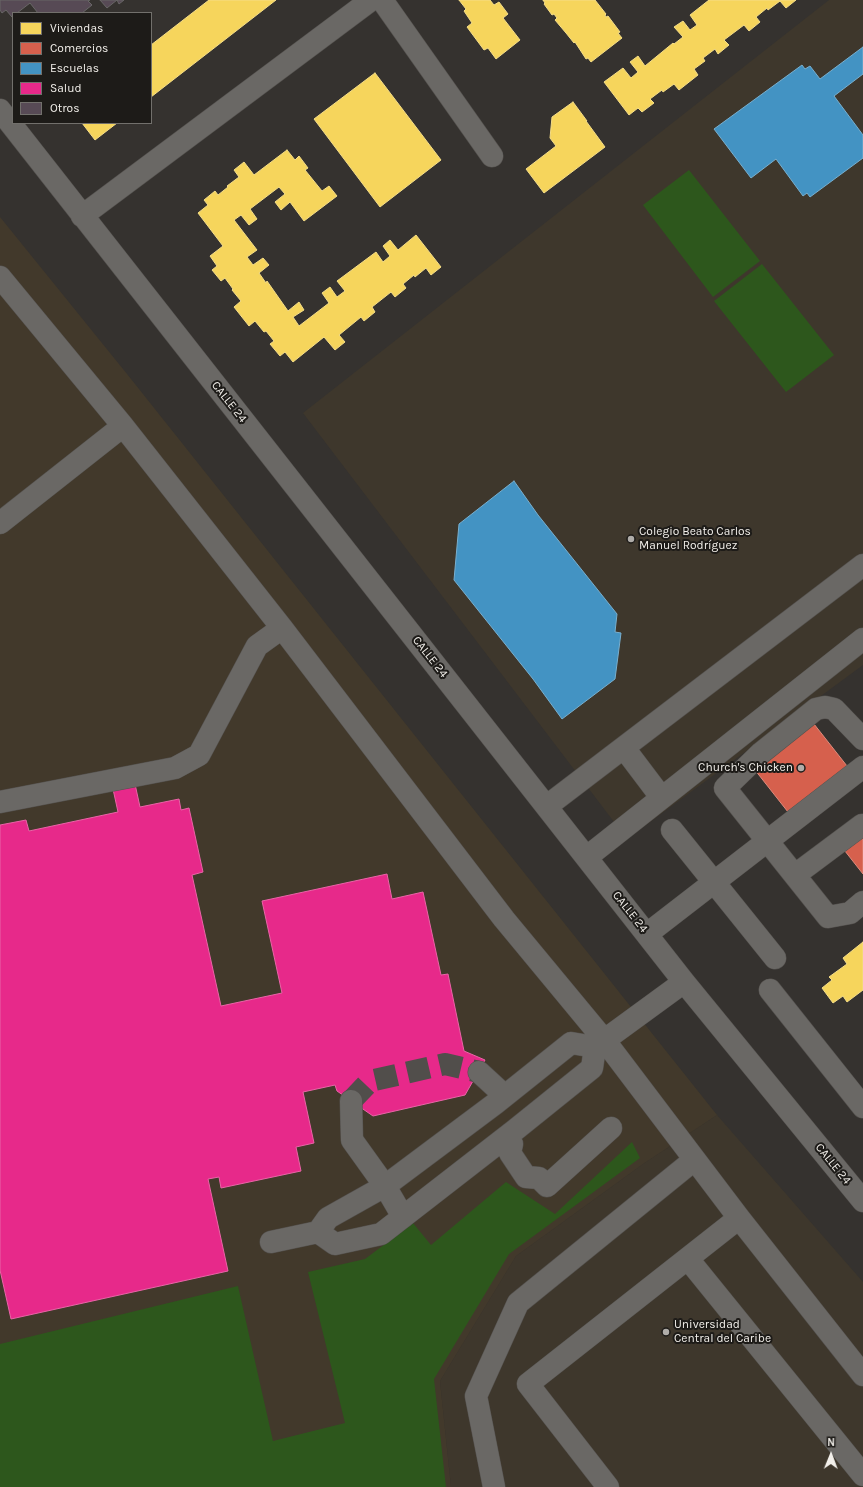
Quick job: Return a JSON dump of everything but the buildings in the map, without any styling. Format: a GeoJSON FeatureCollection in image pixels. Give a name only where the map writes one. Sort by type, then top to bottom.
{"type":"FeatureCollection","features":[{"type":"Feature","properties":{"kind":"street"},"geometry":{"type":"LineString","coordinates":[[82,216],[371,0]]}},
{"type":"Feature","properties":{"kind":"street"},"geometry":{"type":"LineString","coordinates":[[382,0],[492,156]]}},
{"type":"Feature","properties":{"kind":"street","name":"CALLE 24"},"geometry":{"type":"LineString","coordinates":[[0,110],[548,806],[684,982],[863,1200]]}},
{"type":"Feature","properties":{"kind":"street"},"geometry":{"type":"LineString","coordinates":[[0,277],[123,426],[282,628],[600,1044],[694,1160],[863,1375]]}},
{"type":"Feature","properties":{"kind":"street"},"geometry":{"type":"LineString","coordinates":[[0,524],[123,426]]}},
{"type":"Feature","properties":{"kind":"street"},"geometry":{"type":"LineString","coordinates":[[548,806],[863,565]]}},
{"type":"Feature","properties":{"kind":"street"},"geometry":{"type":"LineString","coordinates":[[0,802],[175,768],[199,755],[257,646],[282,628]]}},
{"type":"Feature","properties":{"kind":"street"},"geometry":{"type":"LineString","coordinates":[[587,857],[863,639]]}},
{"type":"Feature","properties":{"kind":"street"},"geometry":{"type":"LineString","coordinates":[[863,739],[834,709],[825,707],[816,709],[761,753],[725,788],[769,841],[828,917],[850,912],[863,902]]}},
{"type":"Feature","properties":{"kind":"street"},"geometry":{"type":"LineString","coordinates":[[624,748],[662,797]]}},
{"type":"Feature","properties":{"kind":"street"},"geometry":{"type":"LineString","coordinates":[[647,934],[715,883],[863,767]]}},
{"type":"Feature","properties":{"kind":"street"},"geometry":{"type":"LineString","coordinates":[[795,875],[862,824]]}},
{"type":"Feature","properties":{"kind":"street"},"geometry":{"type":"LineString","coordinates":[[672,830],[775,958]]}},
{"type":"Feature","properties":{"kind":"street"},"geometry":{"type":"LineString","coordinates":[[318,1232],[335,1244],[381,1234],[511,1137],[592,1068],[600,1044],[684,982]]}},
{"type":"Feature","properties":{"kind":"street"},"geometry":{"type":"LineString","coordinates":[[770,990],[859,1093]]}},
{"type":"Feature","properties":{"kind":"street"},"geometry":{"type":"LineString","coordinates":[[271,1242],[318,1232],[328,1218],[385,1186],[571,1043],[600,1044]]}},
{"type":"Feature","properties":{"kind":"street"},"geometry":{"type":"LineString","coordinates":[[479,1072],[500,1099],[511,1137],[523,1146],[539,1167],[539,1178],[547,1186],[611,1128]]}},
{"type":"Feature","properties":{"kind":"street"},"geometry":{"type":"LineString","coordinates":[[351,1101],[352,1140],[385,1186],[403,1217]]}},
{"type":"Feature","properties":{"kind":"street"},"geometry":{"type":"LineString","coordinates":[[494,1487],[476,1396],[518,1303],[694,1160]]}},
{"type":"Feature","properties":{"kind":"street"},"geometry":{"type":"LineString","coordinates":[[608,1487],[528,1384],[739,1218]]}},
{"type":"Feature","properties":{"kind":"street"},"geometry":{"type":"LineString","coordinates":[[688,1259],[863,1474]]}},
{"type":"Feature","properties":{"kind":"shaded area","name":"Colegio Beato Carlos Manuel Rodríguez"},"geometry":{"type":"Polygon","coordinates":[[[829,0],[863,0],[863,665],[627,839],[303,413],[829,0]]]}},
{"type":"Feature","properties":{"kind":"shaded area"},"geometry":{"type":"Polygon","coordinates":[[[0,217],[127,374],[717,1115],[643,1164],[516,1256],[440,1381],[451,1487],[0,1487],[0,217]]]}},
{"type":"Feature","properties":{"kind":"shaded area","name":"Universidad Central del Caribe"},"geometry":{"type":"Polygon","coordinates":[[[717,1115],[863,1282],[863,1487],[451,1487],[440,1381],[516,1256],[643,1164],[717,1115]]]}},
{"type":"Feature","properties":{"kind":"green space"},"geometry":{"type":"Polygon","coordinates":[[[689,170],[760,261],[713,297],[643,205],[689,170]]]}},
{"type":"Feature","properties":{"kind":"green space"},"geometry":{"type":"Polygon","coordinates":[[[762,264],[834,355],[786,392],[714,301],[762,264]]]}},
{"type":"Feature","properties":{"kind":"green space"},"geometry":{"type":"Polygon","coordinates":[[[632,1142],[640,1158],[509,1254],[434,1379],[446,1487],[0,1487],[0,1344],[238,1286],[273,1441],[345,1423],[308,1272],[365,1259],[413,1223],[431,1245],[506,1182],[555,1214],[632,1142]]]}},
{"type":"Feature","properties":{"kind":"tunnel"},"geometry":{"type":"LineString","coordinates":[[351,1101],[370,1081],[445,1064],[479,1072]]}},
{"type":"Feature","properties":{"kind":"place","name":"Colegio Beato Carlos Manuel Rodríguez"},"geometry":{"type":"Point","coordinates":[631,539]}},
{"type":"Feature","properties":{"kind":"place","name":"Church's Chicken"},"geometry":{"type":"Point","coordinates":[801,768]}},
{"type":"Feature","properties":{"kind":"place","name":"Universidad Central del Caribe"},"geometry":{"type":"Point","coordinates":[666,1332]}}]}
